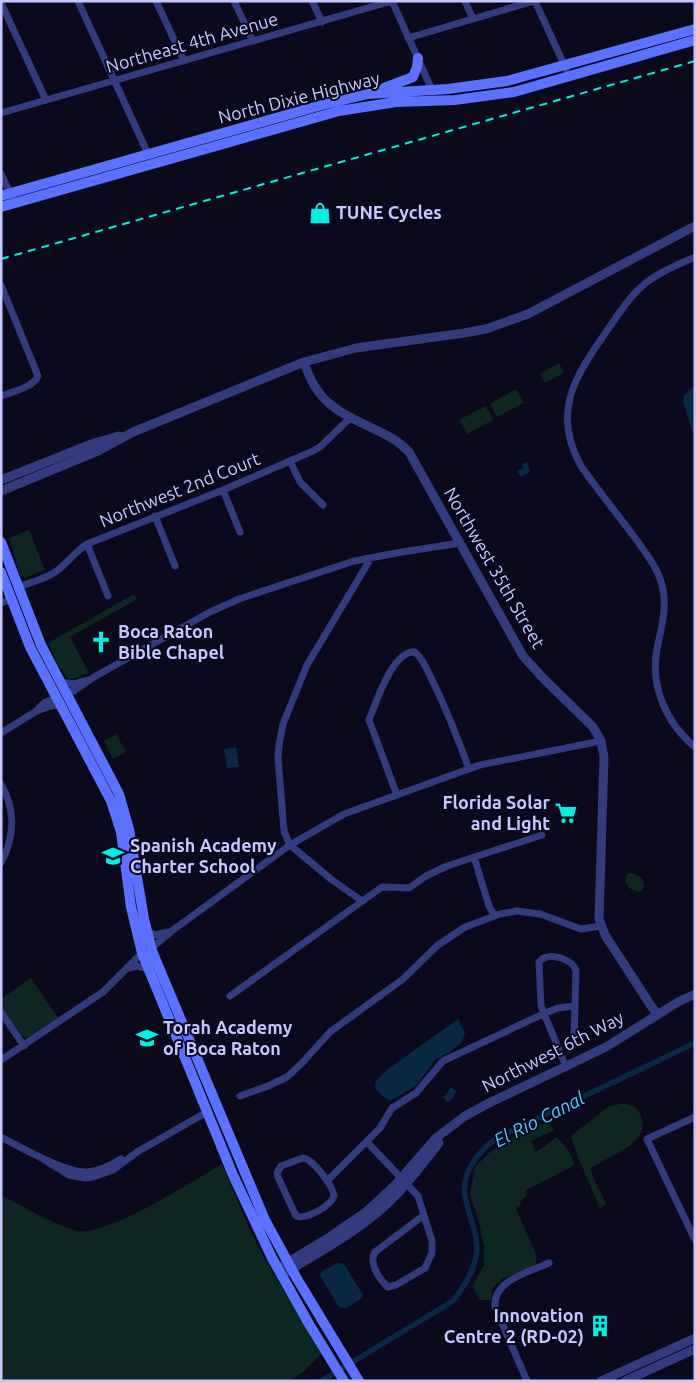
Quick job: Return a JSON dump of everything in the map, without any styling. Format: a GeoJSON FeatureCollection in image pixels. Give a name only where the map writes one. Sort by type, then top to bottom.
{"type":"FeatureCollection","features":[{"type":"Feature","properties":{"kind":"main road","name":"North Dixie Highway"},"geometry":{"type":"LineString","coordinates":[[1,207],[9,198],[148,154],[313,108],[368,94],[470,87],[507,81],[695,29]]}},
{"type":"Feature","properties":{"kind":"main road","name":"North Dixie Highway"},"geometry":{"type":"LineString","coordinates":[[9,198],[339,111],[396,102],[476,98],[514,92],[695,40]]}},
{"type":"Feature","properties":{"kind":"main road"},"geometry":{"type":"LineString","coordinates":[[368,94],[410,79],[415,74],[418,58]]}},
{"type":"Feature","properties":{"kind":"main road"},"geometry":{"type":"LineString","coordinates":[[1,542],[41,645],[95,745],[122,800],[147,931],[147,969],[207,1112],[249,1210],[284,1268],[357,1378]]}},
{"type":"Feature","properties":{"kind":"main road"},"geometry":{"type":"LineString","coordinates":[[1,572],[29,645],[108,793],[117,817],[132,913],[147,952],[265,1220],[284,1268],[331,1360],[344,1381]]}},
{"type":"Feature","properties":{"kind":"main road"},"geometry":{"type":"LineString","coordinates":[[29,645],[40,658],[57,686],[63,687]]}},
{"type":"Feature","properties":{"kind":"main road"},"geometry":{"type":"LineString","coordinates":[[59,702],[67,704],[83,734],[95,745]]}},
{"type":"Feature","properties":{"kind":"main road"},"geometry":{"type":"LineString","coordinates":[[88,757],[109,786],[122,800]]}},
{"type":"Feature","properties":{"kind":"main road"},"geometry":{"type":"LineString","coordinates":[[207,1112],[215,1118],[226,1142],[240,1164]]}},
{"type":"Feature","properties":{"kind":"street"},"geometry":{"type":"LineString","coordinates":[[78,1],[148,154]]}},
{"type":"Feature","properties":{"kind":"street"},"geometry":{"type":"LineString","coordinates":[[156,1],[184,61]]}},
{"type":"Feature","properties":{"kind":"street"},"geometry":{"type":"LineString","coordinates":[[234,1],[252,41]]}},
{"type":"Feature","properties":{"kind":"street"},"geometry":{"type":"LineString","coordinates":[[312,1],[322,22]]}},
{"type":"Feature","properties":{"kind":"street"},"geometry":{"type":"LineString","coordinates":[[392,1],[437,101]]}},
{"type":"Feature","properties":{"kind":"street","name":"Northeast 4th Avenue"},"geometry":{"type":"LineString","coordinates":[[1,113],[392,1]]}},
{"type":"Feature","properties":{"kind":"street"},"geometry":{"type":"LineString","coordinates":[[465,1],[473,19]]}},
{"type":"Feature","properties":{"kind":"street"},"geometry":{"type":"LineString","coordinates":[[408,38],[535,1],[569,76]]}},
{"type":"Feature","properties":{"kind":"street"},"geometry":{"type":"LineString","coordinates":[[1,3],[46,100]]}},
{"type":"Feature","properties":{"kind":"street"},"geometry":{"type":"LineString","coordinates":[[1,174],[9,198]]}},
{"type":"Feature","properties":{"kind":"street"},"geometry":{"type":"LineString","coordinates":[[1,491],[98,452],[133,432],[304,362],[356,348],[464,333],[507,322],[536,310],[695,226]]}},
{"type":"Feature","properties":{"kind":"street"},"geometry":{"type":"LineString","coordinates":[[695,257],[652,278],[642,286],[625,306],[581,369],[573,386],[568,415],[569,436],[578,461],[644,551],[655,568],[662,585],[664,610],[656,663],[657,686],[662,702],[673,724],[695,746]]}},
{"type":"Feature","properties":{"kind":"street"},"geometry":{"type":"LineString","coordinates":[[1,285],[38,376],[32,383],[1,396]]}},
{"type":"Feature","properties":{"kind":"street","name":"Northwest 35th Street"},"geometry":{"type":"LineString","coordinates":[[304,362],[312,383],[319,394],[335,409],[392,438],[409,452],[523,656],[592,727],[601,741]]}},
{"type":"Feature","properties":{"kind":"street","name":"Northwest 2nd Court"},"geometry":{"type":"LineString","coordinates":[[18,587],[46,577],[58,570],[77,550],[87,544],[223,490],[320,447],[351,418]]}},
{"type":"Feature","properties":{"kind":"street"},"geometry":{"type":"LineString","coordinates":[[1,480],[94,442],[133,432]]}},
{"type":"Feature","properties":{"kind":"street"},"geometry":{"type":"LineString","coordinates":[[290,461],[300,482],[322,505]]}},
{"type":"Feature","properties":{"kind":"street"},"geometry":{"type":"LineString","coordinates":[[223,490],[240,532]]}},
{"type":"Feature","properties":{"kind":"street"},"geometry":{"type":"LineString","coordinates":[[155,516],[175,566]]}},
{"type":"Feature","properties":{"kind":"street"},"geometry":{"type":"LineString","coordinates":[[63,687],[74,691],[210,612],[257,592],[354,561],[460,543]]}},
{"type":"Feature","properties":{"kind":"street"},"geometry":{"type":"LineString","coordinates":[[87,544],[108,596]]}},
{"type":"Feature","properties":{"kind":"street"},"geometry":{"type":"LineString","coordinates":[[362,901],[332,880],[290,845],[284,831],[278,758],[283,724],[308,665],[371,558]]}},
{"type":"Feature","properties":{"kind":"street"},"geometry":{"type":"LineString","coordinates":[[1,603],[12,599]]}},
{"type":"Feature","properties":{"kind":"street"},"geometry":{"type":"LineString","coordinates":[[397,795],[369,720],[384,683],[400,658],[406,653],[415,652],[420,656],[445,706],[469,769]]}},
{"type":"Feature","properties":{"kind":"street"},"geometry":{"type":"LineString","coordinates":[[1,733],[35,712],[49,700],[59,702]]}},
{"type":"Feature","properties":{"kind":"street"},"geometry":{"type":"LineString","coordinates":[[1,1060],[103,992],[170,932],[290,845],[344,814],[491,762],[601,741],[604,757],[599,906],[601,926],[657,1015]]}},
{"type":"Feature","properties":{"kind":"street"},"geometry":{"type":"LineString","coordinates":[[1,784],[10,802],[13,823],[10,841],[1,862]]}},
{"type":"Feature","properties":{"kind":"street"},"geometry":{"type":"LineString","coordinates":[[230,996],[382,887],[409,888],[436,871],[542,835]]}},
{"type":"Feature","properties":{"kind":"street"},"geometry":{"type":"LineString","coordinates":[[474,857],[489,906],[495,916]]}},
{"type":"Feature","properties":{"kind":"street"},"geometry":{"type":"LineString","coordinates":[[240,1096],[286,1077],[302,1063],[330,1032],[403,979],[448,937],[465,927],[511,912],[528,912],[581,929],[601,926]]}},
{"type":"Feature","properties":{"kind":"street"},"geometry":{"type":"LineString","coordinates":[[147,931],[155,936],[170,932]]}},
{"type":"Feature","properties":{"kind":"street"},"geometry":{"type":"LineString","coordinates":[[566,1067],[541,1006],[539,962],[547,956],[553,956],[571,963],[576,970],[574,1039]]}},
{"type":"Feature","properties":{"kind":"street"},"geometry":{"type":"LineString","coordinates":[[129,968],[137,966],[147,969]]}},
{"type":"Feature","properties":{"kind":"street","name":"Northwest 6th Way"},"geometry":{"type":"LineString","coordinates":[[284,1268],[359,1227],[378,1212],[436,1138],[453,1125],[482,1107],[606,1047],[695,994]]}},
{"type":"Feature","properties":{"kind":"street"},"geometry":{"type":"LineString","coordinates":[[327,1180],[380,1128],[392,1108],[416,1093],[443,1061],[543,1014],[558,1008],[575,1006]]}},
{"type":"Feature","properties":{"kind":"street"},"geometry":{"type":"LineString","coordinates":[[1,1012],[24,1046]]}},
{"type":"Feature","properties":{"kind":"street"},"geometry":{"type":"LineString","coordinates":[[1,1137],[43,1159],[76,1171],[88,1172],[102,1169],[137,1152],[207,1112]]}},
{"type":"Feature","properties":{"kind":"street"},"geometry":{"type":"LineString","coordinates":[[695,1117],[647,1139],[695,1240]]}},
{"type":"Feature","properties":{"kind":"street"},"geometry":{"type":"LineString","coordinates":[[367,1142],[418,1196],[424,1215],[432,1241],[432,1253],[425,1268],[396,1285],[388,1286],[383,1282],[372,1263],[372,1256],[424,1215]]}},
{"type":"Feature","properties":{"kind":"street"},"geometry":{"type":"LineString","coordinates":[[307,1158],[327,1180],[334,1192],[333,1200],[307,1217],[301,1218],[296,1216],[291,1207],[278,1173],[281,1166],[307,1158]]}},
{"type":"Feature","properties":{"kind":"street"},"geometry":{"type":"LineString","coordinates":[[527,1381],[495,1307],[495,1300],[498,1291],[504,1284],[549,1263]]}},
{"type":"Feature","properties":{"kind":"street"},"geometry":{"type":"LineString","coordinates":[[601,1381],[695,1338]]}},
{"type":"Feature","properties":{"kind":"street"},"geometry":{"type":"LineString","coordinates":[[625,1381],[695,1349]]}},
{"type":"Feature","properties":{"kind":"green space"},"geometry":{"type":"Polygon","coordinates":[[[559,363],[564,373],[545,383],[540,374],[559,363]]]}},
{"type":"Feature","properties":{"kind":"green space"},"geometry":{"type":"Polygon","coordinates":[[[516,389],[524,403],[497,417],[490,404],[516,389]]]}},
{"type":"Feature","properties":{"kind":"green space"},"geometry":{"type":"Polygon","coordinates":[[[486,406],[493,420],[467,434],[459,420],[486,406]]]}},
{"type":"Feature","properties":{"kind":"green space"},"geometry":{"type":"Polygon","coordinates":[[[29,530],[45,570],[24,578],[20,575],[9,538],[29,530]]]}},
{"type":"Feature","properties":{"kind":"green space"},"geometry":{"type":"Polygon","coordinates":[[[134,594],[137,599],[70,637],[89,673],[69,680],[58,665],[48,643],[134,594]]]}},
{"type":"Feature","properties":{"kind":"green space"},"geometry":{"type":"Polygon","coordinates":[[[116,734],[126,752],[113,759],[104,741],[116,734]]]}},
{"type":"Feature","properties":{"kind":"green space"},"geometry":{"type":"Polygon","coordinates":[[[629,873],[641,878],[644,886],[642,891],[635,891],[629,888],[625,879],[629,873]]]}},
{"type":"Feature","properties":{"kind":"green space"},"geometry":{"type":"Polygon","coordinates":[[[31,978],[59,1019],[27,1038],[21,1035],[1,1006],[1,999],[31,978]]]}},
{"type":"Feature","properties":{"kind":"green space"},"geometry":{"type":"Polygon","coordinates":[[[620,1104],[630,1105],[635,1108],[641,1117],[643,1126],[640,1134],[626,1148],[591,1168],[592,1175],[606,1204],[600,1208],[577,1155],[571,1136],[608,1107],[620,1104]]]}},
{"type":"Feature","properties":{"kind":"green space"},"geometry":{"type":"Polygon","coordinates":[[[548,1121],[554,1130],[531,1141],[536,1152],[557,1137],[569,1151],[575,1165],[526,1190],[527,1195],[521,1200],[520,1206],[516,1208],[537,1257],[535,1265],[502,1279],[492,1289],[491,1300],[480,1300],[472,1286],[484,1265],[484,1247],[478,1218],[470,1195],[475,1167],[490,1152],[519,1133],[548,1121]]]}},
{"type":"Feature","properties":{"kind":"green space"},"geometry":{"type":"Polygon","coordinates":[[[222,1164],[250,1230],[266,1261],[322,1353],[303,1372],[289,1381],[1,1381],[1,1195],[60,1225],[78,1231],[91,1230],[129,1217],[222,1164]]]}},
{"type":"Feature","properties":{"kind":"water"},"geometry":{"type":"Polygon","coordinates":[[[695,385],[695,440],[683,401],[684,395],[695,385]]]}},
{"type":"Feature","properties":{"kind":"water"},"geometry":{"type":"Polygon","coordinates":[[[527,462],[530,472],[521,477],[517,471],[523,468],[522,464],[527,462]]]}},
{"type":"Feature","properties":{"kind":"water"},"geometry":{"type":"Polygon","coordinates":[[[236,747],[239,767],[227,768],[224,749],[236,747]]]}},
{"type":"Feature","properties":{"kind":"water"},"geometry":{"type":"Polygon","coordinates":[[[458,1019],[465,1033],[462,1042],[450,1052],[435,1060],[416,1086],[390,1101],[379,1093],[375,1086],[382,1074],[458,1019]]]}},
{"type":"Feature","properties":{"kind":"water"},"geometry":{"type":"Polygon","coordinates":[[[451,1087],[456,1091],[453,1098],[448,1102],[443,1098],[451,1087]]]}},
{"type":"Feature","properties":{"kind":"water"},"geometry":{"type":"Polygon","coordinates":[[[337,1263],[344,1264],[363,1295],[361,1299],[346,1308],[339,1307],[320,1276],[321,1272],[337,1263]]]}},
{"type":"Feature","properties":{"kind":"waterway","name":"El Rio Canal"},"geometry":{"type":"LineString","coordinates":[[321,1381],[453,1301],[466,1283],[475,1263],[477,1249],[476,1235],[466,1203],[464,1187],[473,1163],[490,1143],[695,1043]]}},
{"type":"Feature","properties":{"kind":"railway"},"geometry":{"type":"LineString","coordinates":[[1,259],[695,61]]}},
{"type":"Feature","properties":{"kind":"place","name":"TUNE Cycles"},"geometry":{"type":"Point","coordinates":[320,213]}},
{"type":"Feature","properties":{"kind":"place","name":"Boca Raton Bible Chapel"},"geometry":{"type":"Point","coordinates":[101,642]}},
{"type":"Feature","properties":{"kind":"place","name":"Florida Solar and Light"},"geometry":{"type":"Point","coordinates":[566,813]}},
{"type":"Feature","properties":{"kind":"place","name":"Spanish Academy Charter School"},"geometry":{"type":"Point","coordinates":[113,856]}},
{"type":"Feature","properties":{"kind":"place","name":"Torah Academy of Boca Raton"},"geometry":{"type":"Point","coordinates":[147,1038]}},
{"type":"Feature","properties":{"kind":"place","name":"Innovation Centre 2 (RD-02)"},"geometry":{"type":"Point","coordinates":[600,1326]}}]}
